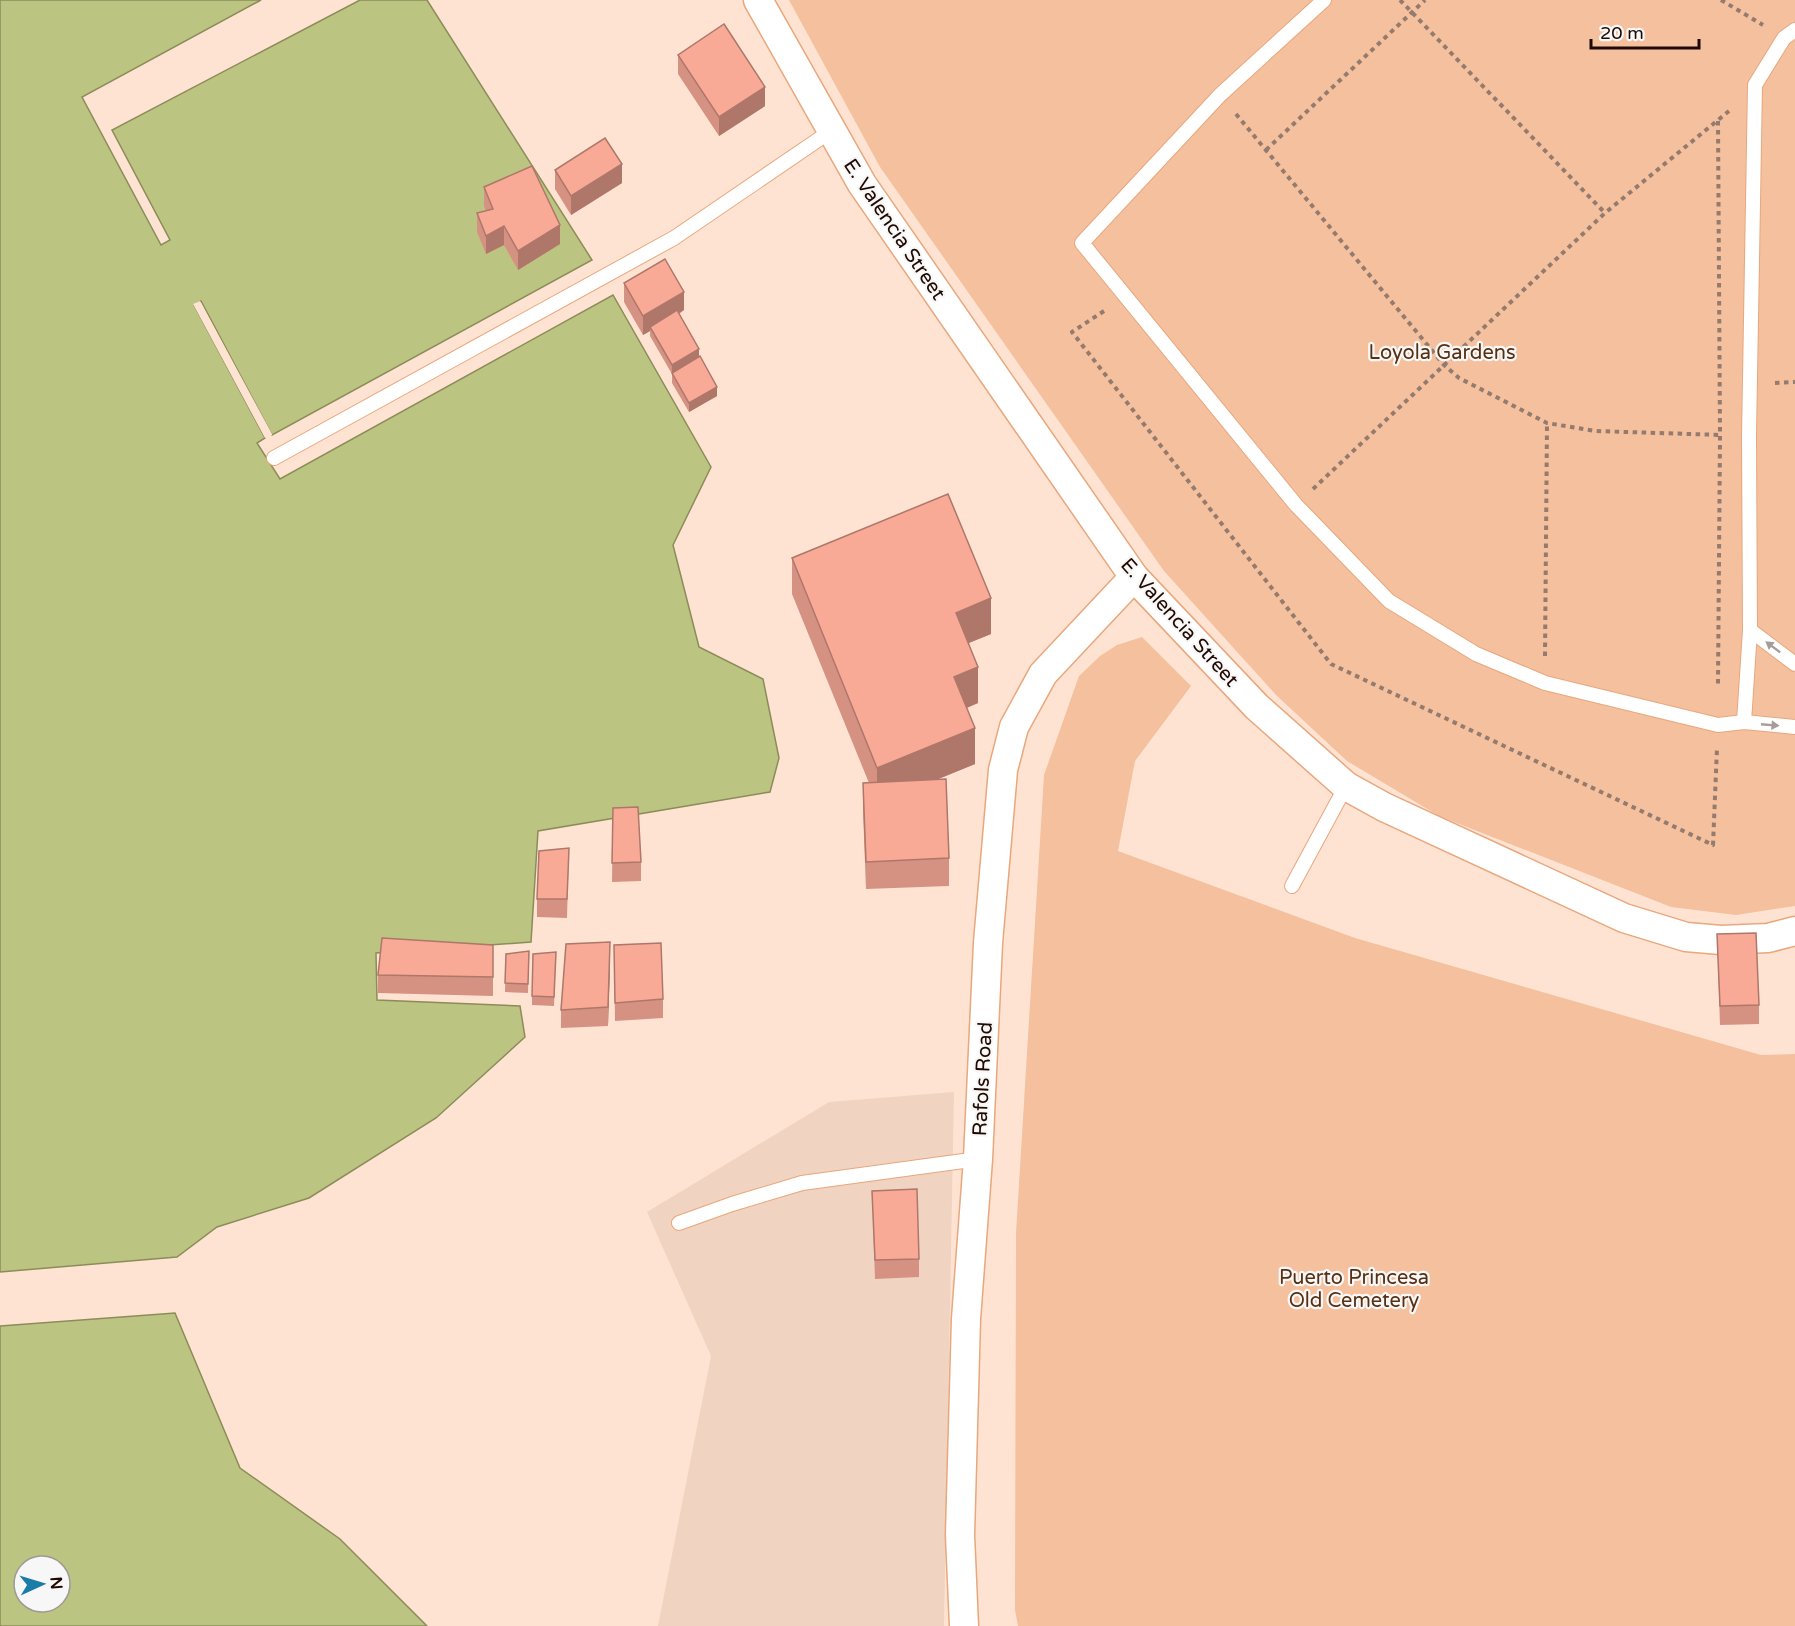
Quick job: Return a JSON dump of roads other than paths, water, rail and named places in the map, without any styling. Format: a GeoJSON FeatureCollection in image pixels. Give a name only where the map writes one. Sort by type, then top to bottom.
{"type":"FeatureCollection","features":[{"type":"Feature","properties":{"kind":"street","name":"E. Valencia Street"},"geometry":{"type":"LineString","coordinates":[[758,0],[862,184],[1134,577],[1257,707],[1346,786],[1384,807],[1624,918],[1686,937],[1721,940],[1768,938],[1795,931]]}},
{"type":"Feature","properties":{"kind":"street","name":"Rafols Road"},"geometry":{"type":"LineString","coordinates":[[964,1626],[960,1535],[966,1331],[978,1158],[988,943],[1003,770],[1014,727],[1043,674],[1134,577]]}},
{"type":"Feature","properties":{"kind":"lane"},"geometry":{"type":"LineString","coordinates":[[1324,0],[1220,94],[1082,243],[1296,505],[1389,602],[1476,654],[1545,683],[1718,725],[1744,722],[1795,727]]}},
{"type":"Feature","properties":{"kind":"lane"},"geometry":{"type":"LineString","coordinates":[[1744,722],[1750,630],[1749,436],[1755,85],[1790,34]]}},
{"type":"Feature","properties":{"kind":"lane"},"geometry":{"type":"LineString","coordinates":[[274,458],[674,238],[831,131]]}},
{"type":"Feature","properties":{"kind":"lane"},"geometry":{"type":"LineString","coordinates":[[1750,630],[1795,664]]}},
{"type":"Feature","properties":{"kind":"lane"},"geometry":{"type":"LineString","coordinates":[[1292,885],[1346,786]]}},
{"type":"Feature","properties":{"kind":"lane"},"geometry":{"type":"LineString","coordinates":[[679,1223],[802,1183],[978,1158]]}},
{"type":"Feature","properties":{"kind":"park label","name":"Loyola Gardens"},"geometry":{"type":"Point","coordinates":[1442,352]}},
{"type":"Feature","properties":{"kind":"park label","name":"Puerto Princesa Old Cemetery"},"geometry":{"type":"Point","coordinates":[1354,1288]}}]}
